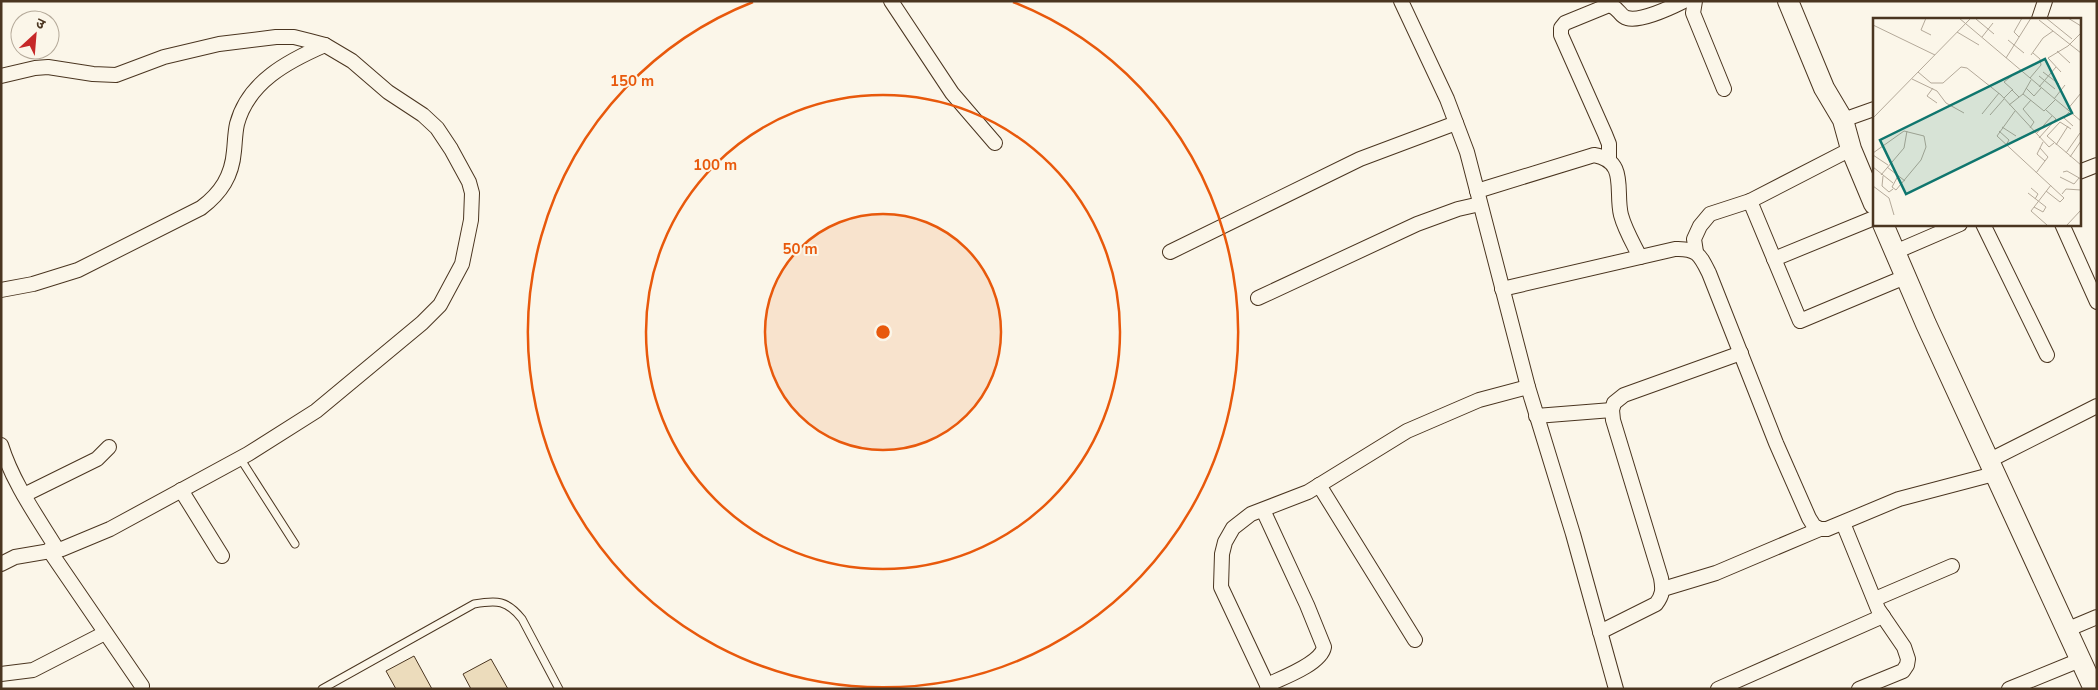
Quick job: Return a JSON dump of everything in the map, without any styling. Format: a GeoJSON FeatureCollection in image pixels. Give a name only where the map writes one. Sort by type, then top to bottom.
{"type":"FeatureCollection","features":[{"type":"Feature","properties":{"kind":"street"},"geometry":{"type":"LineString","coordinates":[[891,1],[952,94],[995,143]]}},
{"type":"Feature","properties":{"kind":"street"},"geometry":{"type":"LineString","coordinates":[[1401,1],[1468,152],[1528,387],[1616,689]]}},
{"type":"Feature","properties":{"kind":"street"},"geometry":{"type":"LineString","coordinates":[[1788,1],[1824,88],[1842,120],[1850,149],[1873,202]]}},
{"type":"Feature","properties":{"kind":"street"},"geometry":{"type":"LineString","coordinates":[[2039,18],[2045,1]]}},
{"type":"Feature","properties":{"kind":"street"},"geometry":{"type":"LineString","coordinates":[[1609,159],[1605,134],[1562,35],[1561,28],[1566,23],[1609,6],[1615,7],[1624,17],[1635,19],[1691,3],[1693,14],[1724,89]]}},
{"type":"Feature","properties":{"kind":"street"},"geometry":{"type":"LineString","coordinates":[[1,76],[48,67],[93,74],[116,75],[164,57],[251,39],[294,37],[325,46],[352,61],[371,79],[423,115],[437,128],[469,182],[472,193],[469,239],[462,264],[452,286],[440,305],[422,323],[316,411],[240,458],[110,529],[80,542],[53,550],[15,557],[1,564]]}},
{"type":"Feature","properties":{"kind":"street"},"geometry":{"type":"LineString","coordinates":[[2,288],[33,284],[78,270],[201,208],[215,197],[232,169],[237,126],[241,112],[251,95],[261,83],[281,67],[325,46]]}},
{"type":"Feature","properties":{"kind":"street"},"geometry":{"type":"LineString","coordinates":[[1842,120],[1873,109]]}},
{"type":"Feature","properties":{"kind":"street"},"geometry":{"type":"LineString","coordinates":[[1170,252],[1360,160],[1456,123]]}},
{"type":"Feature","properties":{"kind":"street"},"geometry":{"type":"LineString","coordinates":[[1696,252],[1694,239],[1700,226],[1710,214],[1750,201],[1850,149]]}},
{"type":"Feature","properties":{"kind":"street"},"geometry":{"type":"LineString","coordinates":[[1258,298],[1417,224],[1458,209],[1479,197],[1594,155],[1609,159],[1614,165],[1619,181],[1619,203],[1624,224],[1640,257]]}},
{"type":"Feature","properties":{"kind":"street"},"geometry":{"type":"LineString","coordinates":[[2080,172],[2097,165]]}},
{"type":"Feature","properties":{"kind":"street"},"geometry":{"type":"LineString","coordinates":[[1750,201],[1800,321],[1905,276]]}},
{"type":"Feature","properties":{"kind":"street"},"geometry":{"type":"LineString","coordinates":[[1774,259],[1873,218]]}},
{"type":"Feature","properties":{"kind":"street"},"geometry":{"type":"LineString","coordinates":[[1882,225],[1991,468],[2094,689]]}},
{"type":"Feature","properties":{"kind":"street"},"geometry":{"type":"LineString","coordinates":[[1895,252],[1958,225]]}},
{"type":"Feature","properties":{"kind":"street"},"geometry":{"type":"LineString","coordinates":[[1983,225],[2048,354]]}},
{"type":"Feature","properties":{"kind":"street"},"geometry":{"type":"LineString","coordinates":[[2062,225],[2097,302]]}},
{"type":"Feature","properties":{"kind":"street"},"geometry":{"type":"LineString","coordinates":[[1502,289],[1675,249],[1688,248],[1696,252],[1702,258],[1710,273],[1776,443],[1814,526],[1820,529]]}},
{"type":"Feature","properties":{"kind":"street"},"geometry":{"type":"LineString","coordinates":[[1600,632],[1656,604],[1661,597],[1663,589],[1612,410],[1614,403],[1624,395],[1741,353]]}},
{"type":"Feature","properties":{"kind":"street"},"geometry":{"type":"LineString","coordinates":[[1263,510],[1308,605],[1324,647],[1323,652],[1318,658],[1307,666],[1268,687],[1226,599],[1221,582],[1222,554],[1225,542],[1238,523],[1263,510],[1319,486],[1406,431],[1479,400],[1528,387]]}},
{"type":"Feature","properties":{"kind":"street"},"geometry":{"type":"LineString","coordinates":[[1663,589],[1716,573],[1820,529],[1827,529],[1899,499],[1991,468],[2097,406]]}},
{"type":"Feature","properties":{"kind":"street"},"geometry":{"type":"LineString","coordinates":[[1536,416],[1612,410]]}},
{"type":"Feature","properties":{"kind":"street"},"geometry":{"type":"LineString","coordinates":[[1,445],[5,469],[24,495],[53,550],[105,633],[142,686]]}},
{"type":"Feature","properties":{"kind":"street"},"geometry":{"type":"LineString","coordinates":[[24,495],[90,463],[102,455],[109,447]]}},
{"type":"Feature","properties":{"kind":"street"},"geometry":{"type":"LineString","coordinates":[[1319,486],[1415,640]]}},
{"type":"Feature","properties":{"kind":"street"},"geometry":{"type":"LineString","coordinates":[[181,490],[222,556]]}},
{"type":"Feature","properties":{"kind":"street"},"geometry":{"type":"LineString","coordinates":[[1843,523],[1883,616],[1904,647],[1908,659],[1907,665],[1902,671],[1859,689]]}},
{"type":"Feature","properties":{"kind":"street"},"geometry":{"type":"LineString","coordinates":[[1875,599],[1952,566]]}},
{"type":"Feature","properties":{"kind":"street"},"geometry":{"type":"LineString","coordinates":[[1718,689],[1883,616]]}},
{"type":"Feature","properties":{"kind":"street"},"geometry":{"type":"LineString","coordinates":[[2066,630],[2097,617]]}},
{"type":"Feature","properties":{"kind":"street"},"geometry":{"type":"LineString","coordinates":[[1,674],[33,670],[105,633]]}},
{"type":"Feature","properties":{"kind":"street"},"geometry":{"type":"LineString","coordinates":[[2009,689],[2080,660]]}},
{"type":"Feature","properties":{"kind":"lane"},"geometry":{"type":"LineString","coordinates":[[240,458],[295,544]]}},
{"type":"Feature","properties":{"kind":"lane"},"geometry":{"type":"LineString","coordinates":[[322,689],[474,604],[492,601],[504,603],[518,614],[559,689]]}},
{"type":"Feature","properties":{"kind":"building"},"geometry":{"type":"Polygon","coordinates":[[[414,656],[432,689],[396,689],[386,671],[414,656]]]}},
{"type":"Feature","properties":{"kind":"building"},"geometry":{"type":"Polygon","coordinates":[[[491,659],[508,689],[471,689],[463,674],[491,659]]]}}]}
